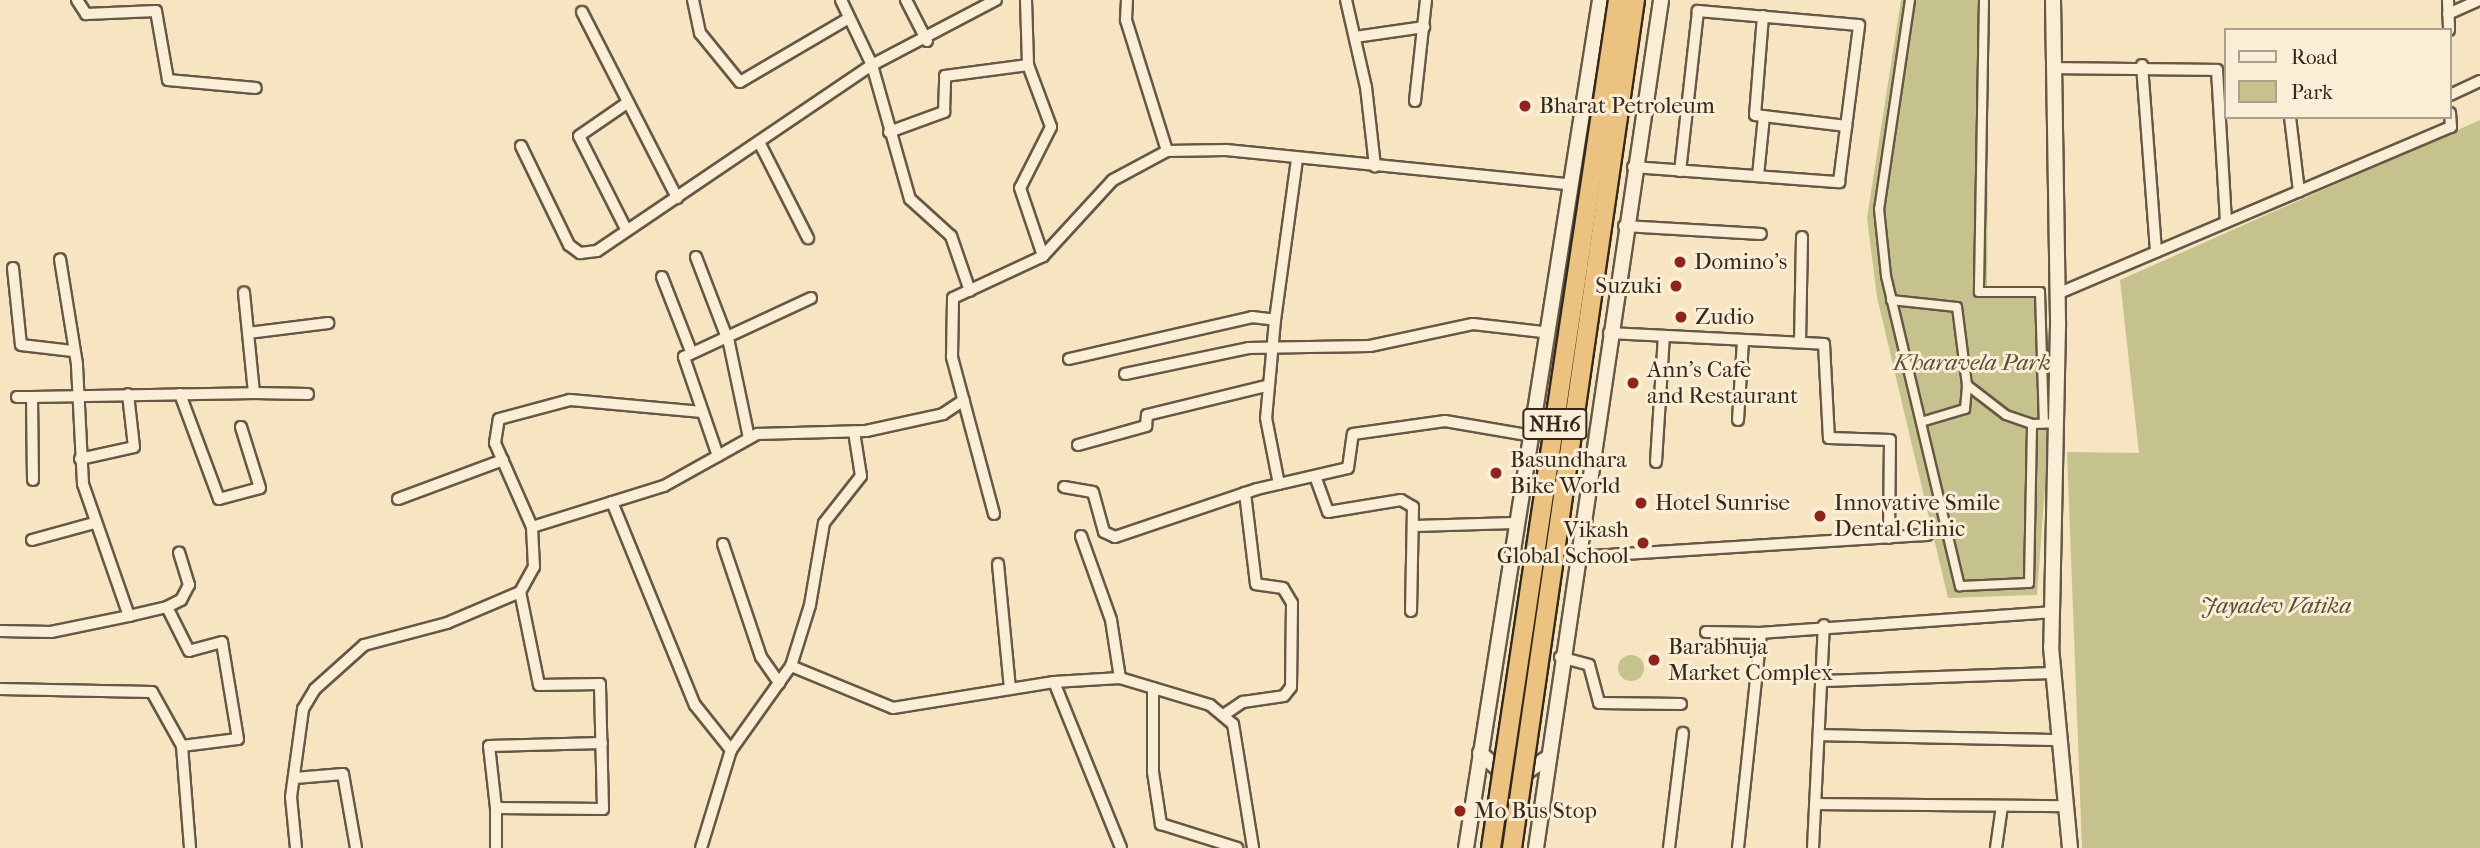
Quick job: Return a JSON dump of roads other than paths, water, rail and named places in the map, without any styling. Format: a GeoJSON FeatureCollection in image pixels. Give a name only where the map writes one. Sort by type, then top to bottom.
{"type":"FeatureCollection","features":[{"type":"Feature","properties":{"kind":"highway","name":"NH16"},"geometry":{"type":"LineString","coordinates":[[1491,848],[1618,0]]}},
{"type":"Feature","properties":{"kind":"highway","name":"NH16"},"geometry":{"type":"LineString","coordinates":[[1512,848],[1634,0]]}},
{"type":"Feature","properties":{"kind":"street"},"geometry":{"type":"LineString","coordinates":[[77,0],[86,14],[148,4],[159,15],[168,80],[256,88]]}},
{"type":"Feature","properties":{"kind":"street"},"geometry":{"type":"LineString","coordinates":[[693,0],[700,33],[740,82],[849,18]]}},
{"type":"Feature","properties":{"kind":"street"},"geometry":{"type":"LineString","coordinates":[[841,0],[872,65],[910,199],[951,236],[970,291]]}},
{"type":"Feature","properties":{"kind":"street"},"geometry":{"type":"LineString","coordinates":[[906,0],[927,41]]}},
{"type":"Feature","properties":{"kind":"street"},"geometry":{"type":"LineString","coordinates":[[521,146],[569,245],[580,253],[597,251],[872,65],[927,41],[971,5],[996,0]]}},
{"type":"Feature","properties":{"kind":"street"},"geometry":{"type":"LineString","coordinates":[[1026,0],[1028,65],[1051,127],[1020,188],[1043,256]]}},
{"type":"Feature","properties":{"kind":"street"},"geometry":{"type":"LineString","coordinates":[[1127,0],[1126,20],[1167,151]]}},
{"type":"Feature","properties":{"kind":"street"},"geometry":{"type":"LineString","coordinates":[[1346,0],[1375,166]]}},
{"type":"Feature","properties":{"kind":"street"},"geometry":{"type":"LineString","coordinates":[[1415,101],[1426,0]]}},
{"type":"Feature","properties":{"kind":"street"},"geometry":{"type":"LineString","coordinates":[[1466,848],[1543,332],[1600,0]]}},
{"type":"Feature","properties":{"kind":"street"},"geometry":{"type":"LineString","coordinates":[[1535,848],[1560,657],[1577,557],[1624,226],[1661,0]]}},
{"type":"Feature","properties":{"kind":"street"},"geometry":{"type":"LineString","coordinates":[[1910,0],[1879,209],[1891,300],[1960,586],[2029,583],[2032,424]]}},
{"type":"Feature","properties":{"kind":"street"},"geometry":{"type":"LineString","coordinates":[[1984,0],[1979,292],[2040,292],[2051,423]]}},
{"type":"Feature","properties":{"kind":"street"},"geometry":{"type":"LineString","coordinates":[[2053,0],[2057,294],[2051,423],[2053,673],[2070,848]]}},
{"type":"Feature","properties":{"kind":"street"},"geometry":{"type":"LineString","coordinates":[[2448,0],[2449,28]]}},
{"type":"Feature","properties":{"kind":"street"},"geometry":{"type":"LineString","coordinates":[[2448,14],[2480,0]]}},
{"type":"Feature","properties":{"kind":"street"},"geometry":{"type":"LineString","coordinates":[[1633,167],[1680,171],[1839,182],[1859,24],[1698,11],[1680,171]]}},
{"type":"Feature","properties":{"kind":"street"},"geometry":{"type":"LineString","coordinates":[[582,12],[677,198]]}},
{"type":"Feature","properties":{"kind":"street"},"geometry":{"type":"LineString","coordinates":[[1763,16],[1755,115],[1846,126]]}},
{"type":"Feature","properties":{"kind":"street"},"geometry":{"type":"LineString","coordinates":[[1354,37],[1424,27]]}},
{"type":"Feature","properties":{"kind":"street"},"geometry":{"type":"LineString","coordinates":[[889,132],[944,112],[945,76],[1028,65]]}},
{"type":"Feature","properties":{"kind":"street"},"geometry":{"type":"LineString","coordinates":[[2052,68],[2143,65],[2217,70],[2226,222]]}},
{"type":"Feature","properties":{"kind":"street"},"geometry":{"type":"LineString","coordinates":[[2143,65],[2156,251]]}},
{"type":"Feature","properties":{"kind":"street"},"geometry":{"type":"LineString","coordinates":[[2452,94],[2480,81]]}},
{"type":"Feature","properties":{"kind":"street"},"geometry":{"type":"LineString","coordinates":[[626,229],[579,136],[628,103]]}},
{"type":"Feature","properties":{"kind":"street"},"geometry":{"type":"LineString","coordinates":[[1758,176],[1764,116]]}},
{"type":"Feature","properties":{"kind":"street"},"geometry":{"type":"LineString","coordinates":[[2290,119],[2299,191]]}},
{"type":"Feature","properties":{"kind":"street"},"geometry":{"type":"LineString","coordinates":[[2057,294],[2451,127],[2450,119]]}},
{"type":"Feature","properties":{"kind":"street"},"geometry":{"type":"LineString","coordinates":[[759,142],[808,238]]}},
{"type":"Feature","properties":{"kind":"street"},"geometry":{"type":"LineString","coordinates":[[995,514],[952,357],[953,298],[1043,256],[1113,180],[1167,151],[1226,150],[1568,184]]}},
{"type":"Feature","properties":{"kind":"street"},"geometry":{"type":"LineString","coordinates":[[1279,484],[1266,386],[1297,159]]}},
{"type":"Feature","properties":{"kind":"street"},"geometry":{"type":"LineString","coordinates":[[1624,226],[1761,234]]}},
{"type":"Feature","properties":{"kind":"street"},"geometry":{"type":"LineString","coordinates":[[1800,342],[1802,237]]}},
{"type":"Feature","properties":{"kind":"street"},"geometry":{"type":"LineString","coordinates":[[696,257],[725,334],[749,438]]}},
{"type":"Feature","properties":{"kind":"street"},"geometry":{"type":"LineString","coordinates":[[60,259],[80,396],[80,459],[94,523],[129,615]]}},
{"type":"Feature","properties":{"kind":"street"},"geometry":{"type":"LineString","coordinates":[[13,268],[21,345],[74,351]]}},
{"type":"Feature","properties":{"kind":"street"},"geometry":{"type":"LineString","coordinates":[[662,277],[690,349],[685,366],[718,456]]}},
{"type":"Feature","properties":{"kind":"street"},"geometry":{"type":"LineString","coordinates":[[244,292],[254,393]]}},
{"type":"Feature","properties":{"kind":"street"},"geometry":{"type":"LineString","coordinates":[[690,349],[811,298]]}},
{"type":"Feature","properties":{"kind":"street"},"geometry":{"type":"LineString","coordinates":[[1891,300],[1957,307],[1967,385],[1965,409],[1921,422]]}},
{"type":"Feature","properties":{"kind":"street"},"geometry":{"type":"LineString","coordinates":[[1069,359],[1252,317],[1275,320]]}},
{"type":"Feature","properties":{"kind":"street"},"geometry":{"type":"LineString","coordinates":[[248,333],[328,323]]}},
{"type":"Feature","properties":{"kind":"street"},"geometry":{"type":"LineString","coordinates":[[1125,374],[1272,348],[1370,346],[1473,324],[1543,332]]}},
{"type":"Feature","properties":{"kind":"street"},"geometry":{"type":"LineString","coordinates":[[1609,333],[1824,344],[1829,438],[1890,440],[1889,538]]}},
{"type":"Feature","properties":{"kind":"street"},"geometry":{"type":"LineString","coordinates":[[1656,462],[1664,336]]}},
{"type":"Feature","properties":{"kind":"street"},"geometry":{"type":"LineString","coordinates":[[1738,421],[1742,340]]}},
{"type":"Feature","properties":{"kind":"street"},"geometry":{"type":"LineString","coordinates":[[1967,385],[2006,415],[2032,424],[2051,423]]}},
{"type":"Feature","properties":{"kind":"street"},"geometry":{"type":"LineString","coordinates":[[1078,445],[1146,426],[1147,415],[1266,386]]}},
{"type":"Feature","properties":{"kind":"street"},"geometry":{"type":"LineString","coordinates":[[80,459],[134,447],[128,394]]}},
{"type":"Feature","properties":{"kind":"street"},"geometry":{"type":"LineString","coordinates":[[180,394],[219,499],[260,488],[241,427]]}},
{"type":"Feature","properties":{"kind":"street"},"geometry":{"type":"LineString","coordinates":[[17,397],[308,394]]}},
{"type":"Feature","properties":{"kind":"street"},"geometry":{"type":"LineString","coordinates":[[32,397],[33,480]]}},
{"type":"Feature","properties":{"kind":"street"},"geometry":{"type":"LineString","coordinates":[[532,527],[664,486],[749,438],[854,432],[943,414],[964,400]]}},
{"type":"Feature","properties":{"kind":"street"},"geometry":{"type":"LineString","coordinates":[[296,848],[295,778],[303,709],[338,665],[364,645],[447,623],[520,592],[534,567],[532,527],[494,433],[499,419],[549,402],[702,412]]}},
{"type":"Feature","properties":{"kind":"street"},"geometry":{"type":"LineString","coordinates":[[1064,487],[1093,492],[1104,533],[1115,537],[1245,494],[1348,468],[1353,434],[1444,421],[1527,435]]}},
{"type":"Feature","properties":{"kind":"street"},"geometry":{"type":"LineString","coordinates":[[701,848],[731,750],[791,666],[824,523],[861,476],[854,432]]}},
{"type":"Feature","properties":{"kind":"street"},"geometry":{"type":"LineString","coordinates":[[398,499],[503,460]]}},
{"type":"Feature","properties":{"kind":"street"},"geometry":{"type":"LineString","coordinates":[[1315,476],[1328,512],[1401,500],[1413,507],[1415,526],[1411,611]]}},
{"type":"Feature","properties":{"kind":"street"},"geometry":{"type":"LineString","coordinates":[[1225,714],[1243,702],[1284,696],[1291,687],[1292,603],[1283,589],[1256,584],[1245,494]]}},
{"type":"Feature","properties":{"kind":"street"},"geometry":{"type":"LineString","coordinates":[[612,502],[695,705],[731,750]]}},
{"type":"Feature","properties":{"kind":"street"},"geometry":{"type":"LineString","coordinates":[[32,540],[94,523]]}},
{"type":"Feature","properties":{"kind":"street"},"geometry":{"type":"LineString","coordinates":[[1415,526],[1514,523]]}},
{"type":"Feature","properties":{"kind":"street"},"geometry":{"type":"LineString","coordinates":[[1577,557],[1927,535]]}},
{"type":"Feature","properties":{"kind":"street"},"geometry":{"type":"LineString","coordinates":[[1081,537],[1111,620],[1120,678]]}},
{"type":"Feature","properties":{"kind":"street"},"geometry":{"type":"LineString","coordinates":[[723,544],[761,657],[779,683]]}},
{"type":"Feature","properties":{"kind":"street"},"geometry":{"type":"LineString","coordinates":[[0,631],[51,632],[167,607],[181,600],[189,585],[179,551]]}},
{"type":"Feature","properties":{"kind":"street"},"geometry":{"type":"LineString","coordinates":[[998,564],[1010,688]]}},
{"type":"Feature","properties":{"kind":"street"},"geometry":{"type":"LineString","coordinates":[[496,808],[603,809],[600,684],[539,685],[520,592]]}},
{"type":"Feature","properties":{"kind":"street"},"geometry":{"type":"LineString","coordinates":[[167,607],[189,651],[222,642],[234,695],[237,739],[182,746]]}},
{"type":"Feature","properties":{"kind":"street"},"geometry":{"type":"LineString","coordinates":[[1706,632],[1761,633],[1825,625],[2052,612]]}},
{"type":"Feature","properties":{"kind":"street"},"geometry":{"type":"LineString","coordinates":[[1813,848],[1825,625]]}},
{"type":"Feature","properties":{"kind":"street"},"geometry":{"type":"LineString","coordinates":[[1738,848],[1761,633]]}},
{"type":"Feature","properties":{"kind":"street"},"geometry":{"type":"LineString","coordinates":[[1560,657],[1589,665],[1599,703],[1681,704]]}},
{"type":"Feature","properties":{"kind":"street"},"geometry":{"type":"LineString","coordinates":[[791,666],[893,708],[1054,682],[1120,678],[1225,714],[1233,724],[1253,848]]}},
{"type":"Feature","properties":{"kind":"street"},"geometry":{"type":"LineString","coordinates":[[1822,681],[2053,673]]}},
{"type":"Feature","properties":{"kind":"street"},"geometry":{"type":"LineString","coordinates":[[1054,682],[1121,848]]}},
{"type":"Feature","properties":{"kind":"street"},"geometry":{"type":"LineString","coordinates":[[0,688],[152,692],[182,746],[190,848]]}},
{"type":"Feature","properties":{"kind":"street"},"geometry":{"type":"LineString","coordinates":[[1153,688],[1153,772],[1161,824],[1237,848]]}},
{"type":"Feature","properties":{"kind":"street"},"geometry":{"type":"LineString","coordinates":[[1669,848],[1683,733]]}},
{"type":"Feature","properties":{"kind":"street"},"geometry":{"type":"LineString","coordinates":[[1819,735],[2059,740]]}},
{"type":"Feature","properties":{"kind":"street"},"geometry":{"type":"LineString","coordinates":[[496,848],[496,808],[489,746],[602,743]]}},
{"type":"Feature","properties":{"kind":"street"},"geometry":{"type":"LineString","coordinates":[[1480,753],[1512,781],[1549,757]]}},
{"type":"Feature","properties":{"kind":"street"},"geometry":{"type":"LineString","coordinates":[[295,778],[343,774],[356,848]]}},
{"type":"Feature","properties":{"kind":"street"},"geometry":{"type":"LineString","coordinates":[[1815,804],[2067,806]]}},
{"type":"Feature","properties":{"kind":"street"},"geometry":{"type":"LineString","coordinates":[[1996,848],[2002,806]]}},
{"type":"Feature","properties":{"kind":"place","name":"Bharat Petroleum"},"geometry":{"type":"Point","coordinates":[1525,106]}},
{"type":"Feature","properties":{"kind":"place","name":"Domino's"},"geometry":{"type":"Point","coordinates":[1680,262]}},
{"type":"Feature","properties":{"kind":"place","name":"Suzuki"},"geometry":{"type":"Point","coordinates":[1676,286]}},
{"type":"Feature","properties":{"kind":"place","name":"Zudio"},"geometry":{"type":"Point","coordinates":[1681,317]}},
{"type":"Feature","properties":{"kind":"place","name":"Ann's Cafe and Restaurant"},"geometry":{"type":"Point","coordinates":[1633,383]}},
{"type":"Feature","properties":{"kind":"place","name":"Basundhara Bike World"},"geometry":{"type":"Point","coordinates":[1496,473]}},
{"type":"Feature","properties":{"kind":"place","name":"Hotel Sunrise"},"geometry":{"type":"Point","coordinates":[1641,503]}},
{"type":"Feature","properties":{"kind":"place","name":"Innovative Smile Dental Clinic"},"geometry":{"type":"Point","coordinates":[1820,516]}},
{"type":"Feature","properties":{"kind":"place","name":"Vikash Global School"},"geometry":{"type":"Point","coordinates":[1643,543]}},
{"type":"Feature","properties":{"kind":"place","name":"Barabhuja Market Complex"},"geometry":{"type":"Point","coordinates":[1654,660]}},
{"type":"Feature","properties":{"kind":"place","name":"Mo Bus Stop"},"geometry":{"type":"Point","coordinates":[1460,811]}},
{"type":"Feature","properties":{"kind":"park label","name":"Kharavela Park"},"geometry":{"type":"Point","coordinates":[1972,363]}},
{"type":"Feature","properties":{"kind":"park label","name":"Jayadev Vatika"},"geometry":{"type":"Point","coordinates":[2276,606]}}]}
